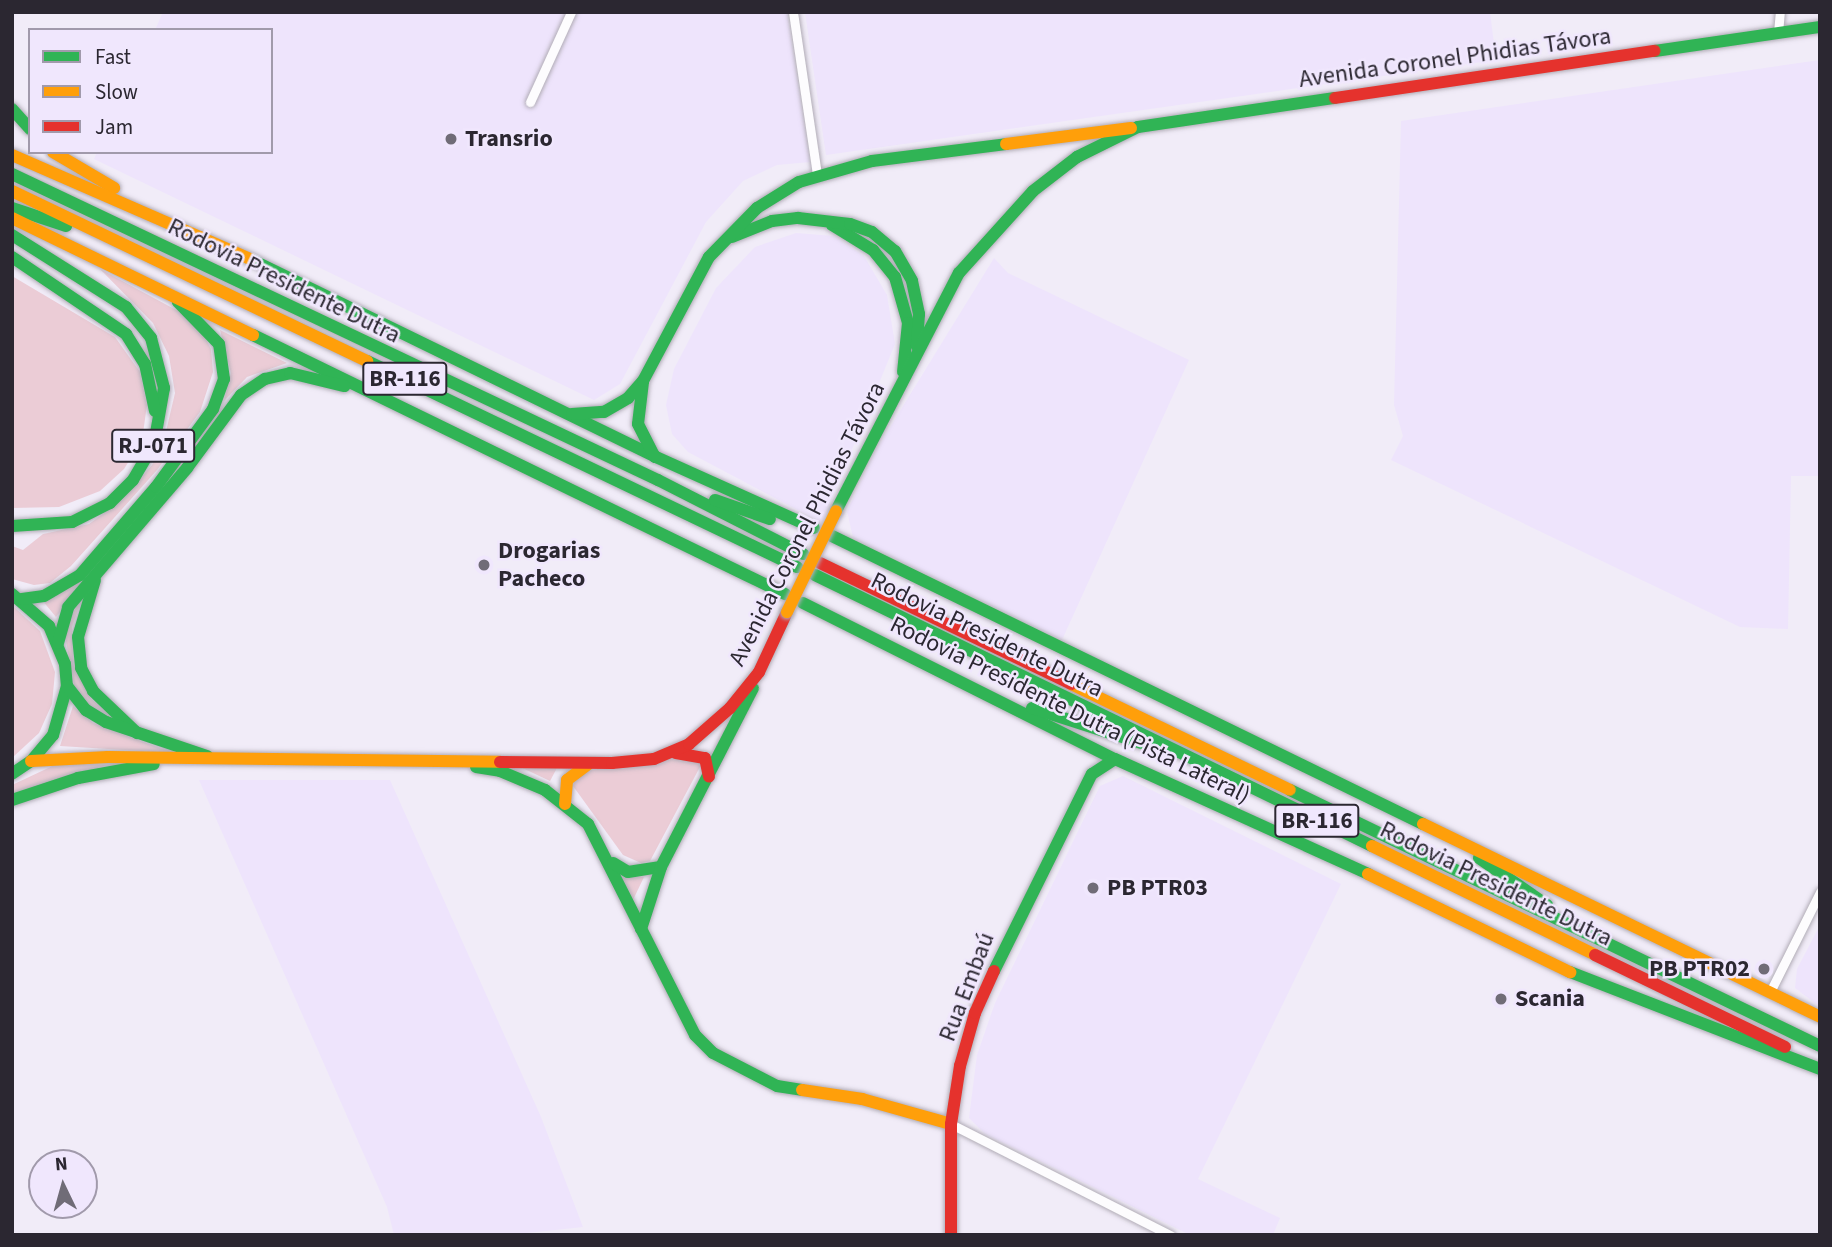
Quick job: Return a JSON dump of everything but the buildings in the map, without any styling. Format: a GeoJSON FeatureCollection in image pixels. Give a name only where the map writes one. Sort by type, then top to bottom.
{"type":"FeatureCollection","features":[{"type":"Feature","properties":{"kind":"main road","name":"Avenida Coronel Phidias Távora"},"geometry":{"type":"LineString","coordinates":[[656,457],[638,424],[643,381],[699,274],[723,241],[766,201],[817,174],[968,147],[1138,127],[1820,27]]}},
{"type":"Feature","properties":{"kind":"main road"},"geometry":{"type":"LineString","coordinates":[[12,109],[28,127]]}},
{"type":"Feature","properties":{"kind":"main road","name":"Avenida Coronel Phidias Távora"},"geometry":{"type":"LineString","coordinates":[[31,761],[108,757],[177,760],[210,757],[635,762],[671,754],[717,721],[759,672],[836,511],[959,273],[984,241],[1056,171],[1138,127]]}},
{"type":"Feature","properties":{"kind":"main road"},"geometry":{"type":"LineString","coordinates":[[57,154],[157,211],[166,220]]}},
{"type":"Feature","properties":{"kind":"main road","name":"BR-116"},"geometry":{"type":"LineString","coordinates":[[12,155],[166,220],[813,531],[658,480]]}},
{"type":"Feature","properties":{"kind":"main road","name":"Rodovia Presidente Dutra"},"geometry":{"type":"LineString","coordinates":[[12,174],[272,301],[658,480],[803,554]]}},
{"type":"Feature","properties":{"kind":"main road","name":"Rodovia Presidente Dutra"},"geometry":{"type":"LineString","coordinates":[[12,191],[797,567]]}},
{"type":"Feature","properties":{"kind":"main road"},"geometry":{"type":"LineString","coordinates":[[12,208],[76,230],[228,300],[264,311]]}},
{"type":"Feature","properties":{"kind":"main road","name":"BR-116"},"geometry":{"type":"LineString","coordinates":[[12,218],[785,594]]}},
{"type":"Feature","properties":{"kind":"main road"},"geometry":{"type":"LineString","coordinates":[[723,241],[772,221],[814,219],[865,229],[887,243],[901,260],[912,281],[919,314],[913,361]]}},
{"type":"Feature","properties":{"kind":"main road"},"geometry":{"type":"LineString","coordinates":[[814,219],[864,242],[895,277],[908,331],[897,392]]}},
{"type":"Feature","properties":{"kind":"main road","name":"RJ-071"},"geometry":{"type":"LineString","coordinates":[[12,235],[126,307],[151,338],[164,388],[154,444],[133,480],[96,513],[65,523],[12,527]]}},
{"type":"Feature","properties":{"kind":"main road"},"geometry":{"type":"LineString","coordinates":[[12,257],[107,317],[136,346],[152,383],[154,444]]}},
{"type":"Feature","properties":{"kind":"main road"},"geometry":{"type":"LineString","coordinates":[[17,596],[44,596],[80,575],[172,467],[213,409],[224,379],[219,344],[169,294]]}},
{"type":"Feature","properties":{"kind":"main road"},"geometry":{"type":"LineString","coordinates":[[58,643],[68,607],[187,468],[236,401],[260,382],[284,374],[308,374],[409,409]]}},
{"type":"Feature","properties":{"kind":"main road","name":"Avenida Coronel Phidias Távora"},"geometry":{"type":"LineString","coordinates":[[570,414],[610,410],[643,381]]}},
{"type":"Feature","properties":{"kind":"main road","name":"BR-116"},"geometry":{"type":"LineString","coordinates":[[831,538],[1432,825],[1820,1017]]}},
{"type":"Feature","properties":{"kind":"main road","name":"Rodovia Presidente Dutra"},"geometry":{"type":"LineString","coordinates":[[1820,1046],[818,569],[1192,761],[1820,1066]]}},
{"type":"Feature","properties":{"kind":"main road"},"geometry":{"type":"LineString","coordinates":[[98,571],[81,620],[82,668],[93,691],[137,733]]}},
{"type":"Feature","properties":{"kind":"main road"},"geometry":{"type":"LineString","coordinates":[[12,774],[31,761],[53,735],[67,686],[58,643],[36,611],[17,596]]}},
{"type":"Feature","properties":{"kind":"main road","name":"Rodovia Presidente Dutra (Pista Lateral)"},"geometry":{"type":"LineString","coordinates":[[803,603],[1115,759],[1332,857],[1594,983],[1820,1066]]}},
{"type":"Feature","properties":{"kind":"main road"},"geometry":{"type":"LineString","coordinates":[[641,929],[662,867],[709,778],[759,672]]}},
{"type":"Feature","properties":{"kind":"main road","name":"Avenida Coronel Phidias Távora"},"geometry":{"type":"LineString","coordinates":[[67,686],[86,710],[137,733],[210,757]]}},
{"type":"Feature","properties":{"kind":"main road"},"geometry":{"type":"LineString","coordinates":[[980,691],[1192,761]]}},
{"type":"Feature","properties":{"kind":"main road"},"geometry":{"type":"LineString","coordinates":[[1082,742],[1092,774]]}},
{"type":"Feature","properties":{"kind":"main road"},"geometry":{"type":"LineString","coordinates":[[671,754],[699,754],[709,764],[709,778]]}},
{"type":"Feature","properties":{"kind":"main road","name":"Rua Embaú"},"geometry":{"type":"LineString","coordinates":[[951,1235],[951,1124],[960,1066],[975,1013],[1016,922],[1092,774],[1115,759]]}},
{"type":"Feature","properties":{"kind":"main road"},"geometry":{"type":"LineString","coordinates":[[12,800],[89,775],[177,760]]}},
{"type":"Feature","properties":{"kind":"main road"},"geometry":{"type":"LineString","coordinates":[[448,761],[499,771],[565,804],[588,824],[611,862],[641,929],[695,1035],[727,1063],[777,1086],[862,1099],[951,1124]]}},
{"type":"Feature","properties":{"kind":"main road"},"geometry":{"type":"LineString","coordinates":[[565,804],[567,780],[592,762]]}},
{"type":"Feature","properties":{"kind":"main road"},"geometry":{"type":"LineString","coordinates":[[1432,825],[1589,934]]}},
{"type":"Feature","properties":{"kind":"main road"},"geometry":{"type":"LineString","coordinates":[[611,862],[628,872],[662,867]]}},
{"type":"Feature","properties":{"kind":"street"},"geometry":{"type":"LineString","coordinates":[[530,102],[571,12]]}},
{"type":"Feature","properties":{"kind":"street"},"geometry":{"type":"LineString","coordinates":[[793,12],[817,174]]}},
{"type":"Feature","properties":{"kind":"street"},"geometry":{"type":"LineString","coordinates":[[1779,33],[1780,12]]}},
{"type":"Feature","properties":{"kind":"street"},"geometry":{"type":"LineString","coordinates":[[1770,992],[1820,891]]}},
{"type":"Feature","properties":{"kind":"street"},"geometry":{"type":"LineString","coordinates":[[951,1124],[1170,1235]]}},
{"type":"Feature","properties":{"kind":"shaded area"},"geometry":{"type":"Polygon","coordinates":[[[163,12],[787,12],[810,162],[777,165],[743,181],[706,222],[620,384],[594,400],[94,159],[96,154],[273,154],[273,28],[156,28],[163,12]]]}},
{"type":"Feature","properties":{"kind":"shaded area"},"geometry":{"type":"Polygon","coordinates":[[[805,12],[1490,12],[1496,60],[826,155],[805,12]]]}},
{"type":"Feature","properties":{"kind":"shaded area"},"geometry":{"type":"Polygon","coordinates":[[[1820,60],[1820,476],[1791,476],[1788,629],[1740,627],[1391,460],[1403,436],[1394,405],[1401,121],[1820,60]]]}},
{"type":"Feature","properties":{"kind":"shaded area"},"geometry":{"type":"Polygon","coordinates":[[[796,233],[834,236],[864,256],[887,295],[895,344],[822,523],[688,452],[672,434],[666,405],[674,369],[716,288],[755,247],[796,233]]]}},
{"type":"Feature","properties":{"kind":"shaded area"},"geometry":{"type":"Polygon","coordinates":[[[994,258],[1008,273],[1189,360],[1062,640],[853,538],[847,511],[876,450],[994,258]]]}},
{"type":"Feature","properties":{"kind":"shaded area"},"geometry":{"type":"Polygon","coordinates":[[[100,269],[178,311],[201,330],[211,349],[213,372],[200,412],[157,470],[71,566],[50,583],[34,585],[12,579],[12,546],[23,550],[43,534],[89,524],[122,500],[152,465],[164,440],[175,393],[169,356],[153,323],[100,269]]]}},
{"type":"Feature","properties":{"kind":"shaded area"},"geometry":{"type":"Polygon","coordinates":[[[12,276],[115,337],[140,372],[147,405],[142,440],[124,469],[100,491],[59,507],[12,508],[12,276]]]}},
{"type":"Feature","properties":{"kind":"shaded area"},"geometry":{"type":"Polygon","coordinates":[[[220,330],[287,363],[247,377],[224,401],[231,373],[220,330]]]}},
{"type":"Feature","properties":{"kind":"shaded area"},"geometry":{"type":"Polygon","coordinates":[[[88,575],[56,617],[42,600],[88,575]]]}},
{"type":"Feature","properties":{"kind":"shaded area"},"geometry":{"type":"Polygon","coordinates":[[[85,590],[72,627],[73,664],[91,699],[110,715],[95,712],[74,685],[64,630],[85,590]]]}},
{"type":"Feature","properties":{"kind":"shaded area"},"geometry":{"type":"Polygon","coordinates":[[[12,605],[40,631],[55,672],[52,704],[39,733],[12,758],[12,605]]]}},
{"type":"Feature","properties":{"kind":"shaded area"},"geometry":{"type":"Polygon","coordinates":[[[73,706],[93,723],[173,753],[60,746],[73,706]]]}},
{"type":"Feature","properties":{"kind":"shaded area"},"geometry":{"type":"Polygon","coordinates":[[[693,755],[701,765],[650,861],[641,863],[623,855],[573,786],[577,772],[693,755]]]}},
{"type":"Feature","properties":{"kind":"shaded area"},"geometry":{"type":"Polygon","coordinates":[[[61,762],[107,765],[12,794],[12,785],[61,762]]]}},
{"type":"Feature","properties":{"kind":"shaded area"},"geometry":{"type":"Polygon","coordinates":[[[516,765],[558,766],[550,781],[516,765]]]}},
{"type":"Feature","properties":{"kind":"shaded area"},"geometry":{"type":"Polygon","coordinates":[[[1123,776],[1341,884],[1198,1179],[1280,1218],[1273,1235],[1190,1235],[985,1134],[969,1118],[977,1055],[995,1003],[1100,786],[1123,776]]]}},
{"type":"Feature","properties":{"kind":"shaded area"},"geometry":{"type":"Polygon","coordinates":[[[199,780],[390,780],[541,1117],[583,1227],[508,1235],[394,1235],[387,1207],[199,780]]]}},
{"type":"Feature","properties":{"kind":"shaded area"},"geometry":{"type":"Polygon","coordinates":[[[620,876],[644,877],[632,902],[620,876]]]}},
{"type":"Feature","properties":{"kind":"shaded area"},"geometry":{"type":"Polygon","coordinates":[[[1820,925],[1820,1007],[1795,988],[1797,969],[1820,925]]]}},
{"type":"Feature","properties":{"kind":"traffic: fast"},"geometry":{"type":"LineString","coordinates":[[1655,51],[1820,27]]}},
{"type":"Feature","properties":{"kind":"traffic: fast"},"geometry":{"type":"LineString","coordinates":[[836,511],[959,273],[1033,191],[1077,157],[1138,127],[1335,98]]}},
{"type":"Feature","properties":{"kind":"traffic: fast"},"geometry":{"type":"LineString","coordinates":[[12,109],[28,127]]}},
{"type":"Feature","properties":{"kind":"traffic: fast"},"geometry":{"type":"LineString","coordinates":[[572,414],[604,412],[628,398],[643,381],[709,257],[757,208],[799,182],[872,161],[1006,144]]}},
{"type":"Feature","properties":{"kind":"traffic: fast"},"geometry":{"type":"LineString","coordinates":[[12,174],[658,480],[803,554]]}},
{"type":"Feature","properties":{"kind":"traffic: fast"},"geometry":{"type":"LineString","coordinates":[[12,208],[66,226]]}},
{"type":"Feature","properties":{"kind":"traffic: fast"},"geometry":{"type":"LineString","coordinates":[[732,237],[772,221],[798,218],[850,224],[872,232],[895,251],[912,281],[919,314],[917,346]]}},
{"type":"Feature","properties":{"kind":"traffic: fast"},"geometry":{"type":"LineString","coordinates":[[832,225],[873,250],[895,277],[908,323],[903,372]]}},
{"type":"Feature","properties":{"kind":"traffic: fast"},"geometry":{"type":"LineString","coordinates":[[12,235],[126,307],[151,338],[164,388],[154,444],[133,480],[110,503],[72,522],[12,526]]}},
{"type":"Feature","properties":{"kind":"traffic: fast"},"geometry":{"type":"LineString","coordinates":[[12,257],[126,334],[145,364],[155,411]]}},
{"type":"Feature","properties":{"kind":"traffic: fast"},"geometry":{"type":"LineString","coordinates":[[250,259],[656,457],[814,528]]}},
{"type":"Feature","properties":{"kind":"traffic: fast"},"geometry":{"type":"LineString","coordinates":[[22,599],[44,596],[80,575],[156,487],[213,409],[224,379],[219,344],[178,302]]}},
{"type":"Feature","properties":{"kind":"traffic: fast"},"geometry":{"type":"LineString","coordinates":[[253,335],[785,594]]}},
{"type":"Feature","properties":{"kind":"traffic: fast"},"geometry":{"type":"LineString","coordinates":[[367,361],[797,567]]}},
{"type":"Feature","properties":{"kind":"traffic: fast"},"geometry":{"type":"LineString","coordinates":[[58,643],[68,607],[187,468],[241,395],[265,379],[290,373],[344,386]]}},
{"type":"Feature","properties":{"kind":"traffic: fast"},"geometry":{"type":"LineString","coordinates":[[643,382],[638,424],[655,457]]}},
{"type":"Feature","properties":{"kind":"traffic: fast"},"geometry":{"type":"LineString","coordinates":[[715,500],[770,519]]}},
{"type":"Feature","properties":{"kind":"traffic: fast"},"geometry":{"type":"LineString","coordinates":[[832,536],[1423,824]]}},
{"type":"Feature","properties":{"kind":"traffic: fast"},"geometry":{"type":"LineString","coordinates":[[815,575],[1372,846]]}},
{"type":"Feature","properties":{"kind":"traffic: fast"},"geometry":{"type":"LineString","coordinates":[[95,580],[78,637],[81,668],[93,691],[137,733]]}},
{"type":"Feature","properties":{"kind":"traffic: fast"},"geometry":{"type":"LineString","coordinates":[[12,594],[49,626],[65,664],[67,686],[53,735],[31,761],[12,774]]}},
{"type":"Feature","properties":{"kind":"traffic: fast"},"geometry":{"type":"LineString","coordinates":[[803,603],[1115,759],[1368,874]]}},
{"type":"Feature","properties":{"kind":"traffic: fast"},"geometry":{"type":"LineString","coordinates":[[67,686],[86,710],[106,722],[207,756]]}},
{"type":"Feature","properties":{"kind":"traffic: fast"},"geometry":{"type":"LineString","coordinates":[[641,929],[661,867],[753,688]]}},
{"type":"Feature","properties":{"kind":"traffic: fast"},"geometry":{"type":"LineString","coordinates":[[1032,708],[1141,743]]}},
{"type":"Feature","properties":{"kind":"traffic: fast"},"geometry":{"type":"LineString","coordinates":[[994,971],[1092,774],[1115,759]]}},
{"type":"Feature","properties":{"kind":"traffic: fast"},"geometry":{"type":"LineString","coordinates":[[12,800],[78,778],[154,764]]}},
{"type":"Feature","properties":{"kind":"traffic: fast"},"geometry":{"type":"LineString","coordinates":[[476,767],[500,771],[545,790],[588,824],[695,1035],[713,1053],[777,1086],[802,1090]]}},
{"type":"Feature","properties":{"kind":"traffic: fast"},"geometry":{"type":"LineString","coordinates":[[1290,790],[1820,1046]]}},
{"type":"Feature","properties":{"kind":"traffic: fast"},"geometry":{"type":"LineString","coordinates":[[1479,858],[1547,905]]}},
{"type":"Feature","properties":{"kind":"traffic: fast"},"geometry":{"type":"LineString","coordinates":[[613,863],[628,872],[661,867]]}},
{"type":"Feature","properties":{"kind":"traffic: fast"},"geometry":{"type":"LineString","coordinates":[[1570,972],[1820,1069]]}},
{"type":"Feature","properties":{"kind":"traffic: slow"},"geometry":{"type":"LineString","coordinates":[[1006,144],[1131,128]]}},
{"type":"Feature","properties":{"kind":"traffic: slow"},"geometry":{"type":"LineString","coordinates":[[56,154],[114,188]]}},
{"type":"Feature","properties":{"kind":"traffic: slow"},"geometry":{"type":"LineString","coordinates":[[12,155],[250,259]]}},
{"type":"Feature","properties":{"kind":"traffic: slow"},"geometry":{"type":"LineString","coordinates":[[12,191],[367,361]]}},
{"type":"Feature","properties":{"kind":"traffic: slow"},"geometry":{"type":"LineString","coordinates":[[12,218],[253,335]]}},
{"type":"Feature","properties":{"kind":"traffic: slow"},"geometry":{"type":"LineString","coordinates":[[787,612],[836,511]]}},
{"type":"Feature","properties":{"kind":"traffic: slow"},"geometry":{"type":"LineString","coordinates":[[1071,684],[1290,790]]}},
{"type":"Feature","properties":{"kind":"traffic: slow"},"geometry":{"type":"LineString","coordinates":[[31,761],[108,757],[500,762]]}},
{"type":"Feature","properties":{"kind":"traffic: slow"},"geometry":{"type":"LineString","coordinates":[[565,804],[567,780],[588,764]]}},
{"type":"Feature","properties":{"kind":"traffic: slow"},"geometry":{"type":"LineString","coordinates":[[1423,824],[1820,1017]]}},
{"type":"Feature","properties":{"kind":"traffic: slow"},"geometry":{"type":"LineString","coordinates":[[1372,846],[1595,955]]}},
{"type":"Feature","properties":{"kind":"traffic: slow"},"geometry":{"type":"LineString","coordinates":[[1368,874],[1570,972]]}},
{"type":"Feature","properties":{"kind":"traffic: slow"},"geometry":{"type":"LineString","coordinates":[[802,1090],[862,1099],[951,1124]]}},
{"type":"Feature","properties":{"kind":"traffic: jam"},"geometry":{"type":"LineString","coordinates":[[1335,98],[1655,51]]}},
{"type":"Feature","properties":{"kind":"traffic: jam"},"geometry":{"type":"LineString","coordinates":[[820,563],[1071,684]]}},
{"type":"Feature","properties":{"kind":"traffic: jam"},"geometry":{"type":"LineString","coordinates":[[500,762],[612,763],[654,759],[689,744],[730,708],[759,672],[787,612]]}},
{"type":"Feature","properties":{"kind":"traffic: jam"},"geometry":{"type":"LineString","coordinates":[[676,753],[705,758],[709,777]]}},
{"type":"Feature","properties":{"kind":"traffic: jam"},"geometry":{"type":"LineString","coordinates":[[1595,955],[1785,1047]]}},
{"type":"Feature","properties":{"kind":"traffic: jam"},"geometry":{"type":"LineString","coordinates":[[951,1235],[951,1124],[960,1066],[975,1013],[994,971]]}},
{"type":"Feature","properties":{"kind":"place","name":"Transrio"},"geometry":{"type":"Point","coordinates":[451,139]}},
{"type":"Feature","properties":{"kind":"place","name":"Drogarias Pacheco"},"geometry":{"type":"Point","coordinates":[484,565]}},
{"type":"Feature","properties":{"kind":"place","name":"PB PTR03"},"geometry":{"type":"Point","coordinates":[1093,888]}},
{"type":"Feature","properties":{"kind":"place","name":"PB PTR02"},"geometry":{"type":"Point","coordinates":[1764,969]}},
{"type":"Feature","properties":{"kind":"place","name":"Scania"},"geometry":{"type":"Point","coordinates":[1501,999]}}]}
